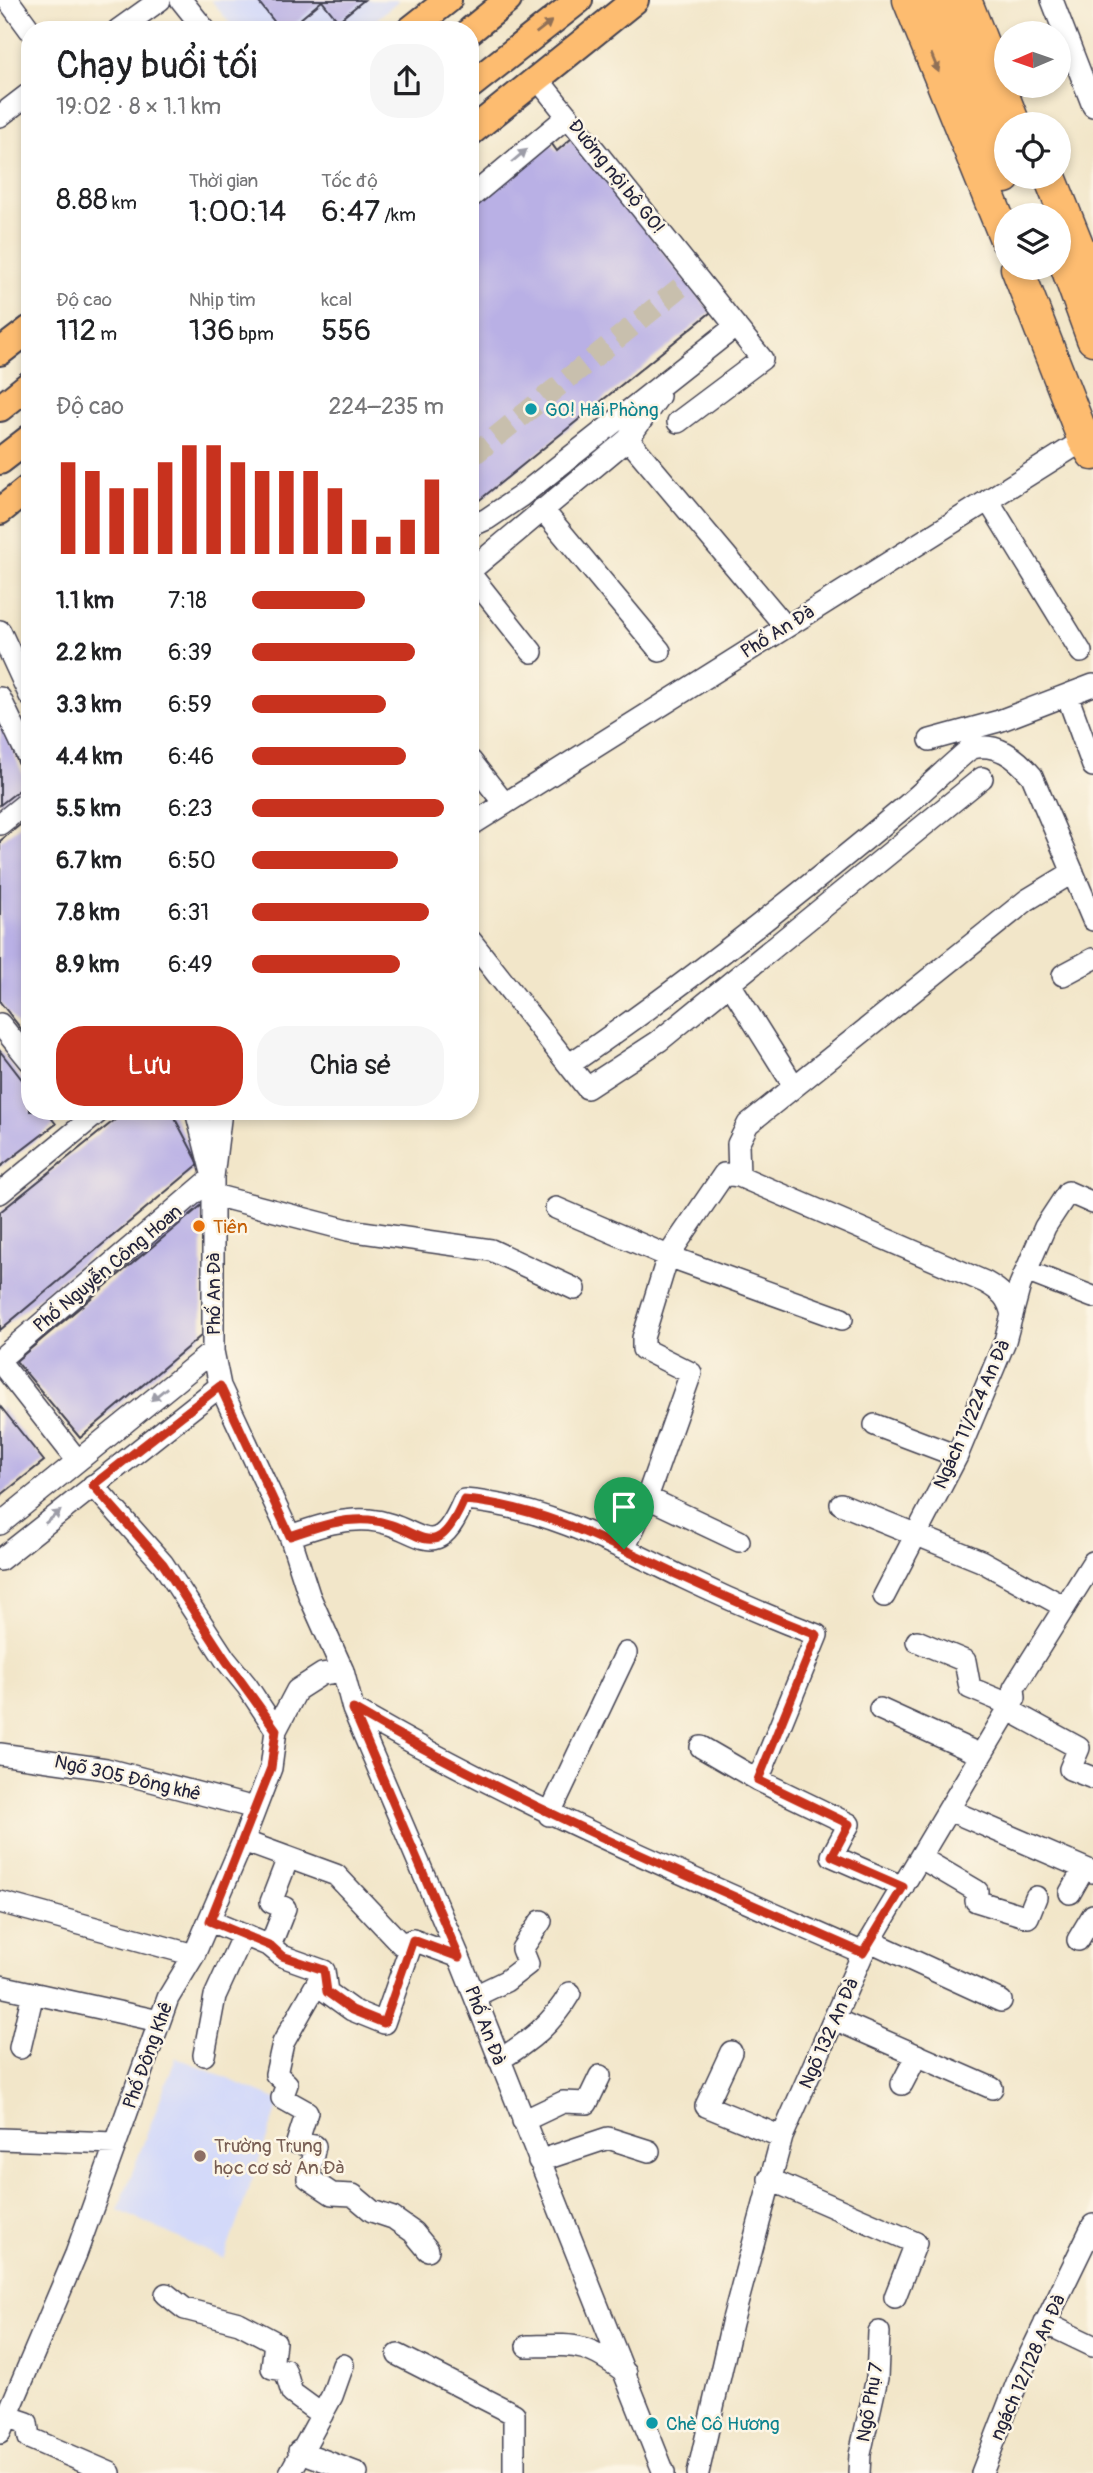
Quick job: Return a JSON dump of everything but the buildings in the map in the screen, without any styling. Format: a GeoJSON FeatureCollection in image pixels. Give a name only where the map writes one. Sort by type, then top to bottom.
{"type":"FeatureCollection","features":[{"type":"Feature","properties":{"kind":"highway"},"geometry":{"type":"LineString","coordinates":[[965,0],[1009,112]]}},
{"type":"Feature","properties":{"kind":"highway"},"geometry":{"type":"LineString","coordinates":[[988,0],[996,21]]}},
{"type":"Feature","properties":{"kind":"highway"},"geometry":{"type":"LineString","coordinates":[[917,1],[1013,203]]}},
{"type":"Feature","properties":{"kind":"highway"},"geometry":{"type":"LineString","coordinates":[[917,1],[994,207]]}},
{"type":"Feature","properties":{"kind":"highway"},"geometry":{"type":"LineString","coordinates":[[1055,189],[1093,284]]}},
{"type":"Feature","properties":{"kind":"highway"},"geometry":{"type":"LineString","coordinates":[[1071,279],[1093,339]]}},
{"type":"Feature","properties":{"kind":"highway"},"geometry":{"type":"LineString","coordinates":[[1022,280],[1089,447]]}},
{"type":"Feature","properties":{"kind":"highway"},"geometry":{"type":"LineString","coordinates":[[1044,280],[1093,409]]}},
{"type":"Feature","properties":{"kind":"main road"},"geometry":{"type":"LineString","coordinates":[[421,21],[448,0]]}},
{"type":"Feature","properties":{"kind":"main road"},"geometry":{"type":"LineString","coordinates":[[479,24],[508,0]]}},
{"type":"Feature","properties":{"kind":"main road"},"geometry":{"type":"LineString","coordinates":[[479,78],[579,0]]}},
{"type":"Feature","properties":{"kind":"main road"},"geometry":{"type":"LineString","coordinates":[[479,125],[635,0]]}},
{"type":"Feature","properties":{"kind":"main road"},"geometry":{"type":"LineString","coordinates":[[514,50],[537,78]]}},
{"type":"Feature","properties":{"kind":"main road"},"geometry":{"type":"LineString","coordinates":[[0,352],[21,335]]}},
{"type":"Feature","properties":{"kind":"main road"},"geometry":{"type":"LineString","coordinates":[[0,408],[21,391]]}},
{"type":"Feature","properties":{"kind":"main road"},"geometry":{"type":"LineString","coordinates":[[0,461],[21,445]]}},
{"type":"Feature","properties":{"kind":"main road"},"geometry":{"type":"LineString","coordinates":[[0,511],[21,494]]}},
{"type":"Feature","properties":{"kind":"street"},"geometry":{"type":"LineString","coordinates":[[8,0],[23,21]]}},
{"type":"Feature","properties":{"kind":"street"},"geometry":{"type":"LineString","coordinates":[[131,21],[160,0]]}},
{"type":"Feature","properties":{"kind":"street"},"geometry":{"type":"LineString","coordinates":[[181,0],[198,21]]}},
{"type":"Feature","properties":{"kind":"street"},"geometry":{"type":"LineString","coordinates":[[1052,0],[1088,75],[1093,106]]}},
{"type":"Feature","properties":{"kind":"street","name":"Đường nội bộ GO!"},"geometry":{"type":"LineString","coordinates":[[537,78],[692,278],[762,359],[678,422]]}},
{"type":"Feature","properties":{"kind":"street"},"geometry":{"type":"LineString","coordinates":[[0,116],[21,100]]}},
{"type":"Feature","properties":{"kind":"street"},"geometry":{"type":"LineString","coordinates":[[479,190],[568,116]]}},
{"type":"Feature","properties":{"kind":"street"},"geometry":{"type":"LineString","coordinates":[[479,522],[522,496],[736,326]]}},
{"type":"Feature","properties":{"kind":"street"},"geometry":{"type":"LineString","coordinates":[[479,565],[628,439],[672,377]]}},
{"type":"Feature","properties":{"kind":"street"},"geometry":{"type":"LineString","coordinates":[[628,439],[785,626]]}},
{"type":"Feature","properties":{"kind":"street","name":"Phố An Đà"},"geometry":{"type":"LineString","coordinates":[[479,820],[988,500],[1089,447]]}},
{"type":"Feature","properties":{"kind":"street"},"geometry":{"type":"LineString","coordinates":[[988,500],[1081,652]]}},
{"type":"Feature","properties":{"kind":"street"},"geometry":{"type":"LineString","coordinates":[[542,509],[660,651]]}},
{"type":"Feature","properties":{"kind":"street"},"geometry":{"type":"LineString","coordinates":[[479,583],[531,652]]}},
{"type":"Feature","properties":{"kind":"street"},"geometry":{"type":"LineString","coordinates":[[0,631],[21,676]]}},
{"type":"Feature","properties":{"kind":"street"},"geometry":{"type":"LineString","coordinates":[[930,740],[999,721],[1093,685]]}},
{"type":"Feature","properties":{"kind":"street"},"geometry":{"type":"LineString","coordinates":[[1067,695],[1093,766]]}},
{"type":"Feature","properties":{"kind":"street"},"geometry":{"type":"LineString","coordinates":[[0,700],[21,743]]}},
{"type":"Feature","properties":{"kind":"street"},"geometry":{"type":"LineString","coordinates":[[570,1064],[621,1029],[767,916],[908,804],[971,748],[1002,750],[1020,762],[1032,776],[1093,920]]}},
{"type":"Feature","properties":{"kind":"street"},"geometry":{"type":"LineString","coordinates":[[479,771],[504,803]]}},
{"type":"Feature","properties":{"kind":"street"},"geometry":{"type":"LineString","coordinates":[[479,951],[587,1088],[659,1041],[982,778]]}},
{"type":"Feature","properties":{"kind":"street"},"geometry":{"type":"LineString","coordinates":[[0,824],[21,807]]}},
{"type":"Feature","properties":{"kind":"street"},"geometry":{"type":"LineString","coordinates":[[739,1176],[738,1144],[748,1124],[1027,900],[1073,872]]}},
{"type":"Feature","properties":{"kind":"street"},"geometry":{"type":"LineString","coordinates":[[1063,975],[1093,959]]}},
{"type":"Feature","properties":{"kind":"street"},"geometry":{"type":"LineString","coordinates":[[730,984],[794,1086]]}},
{"type":"Feature","properties":{"kind":"street"},"geometry":{"type":"LineString","coordinates":[[0,1024],[21,1050]]}},
{"type":"Feature","properties":{"kind":"street"},"geometry":{"type":"LineString","coordinates":[[1,1191],[74,1120]]}},
{"type":"Feature","properties":{"kind":"street"},"geometry":{"type":"LineString","coordinates":[[198,1120],[213,1186],[348,1230],[491,1250],[575,1289]]}},
{"type":"Feature","properties":{"kind":"street","name":"Phố An Đà"},"geometry":{"type":"LineString","coordinates":[[219,1120],[213,1186],[213,1351],[220,1386],[290,1536],[309,1595],[343,1671],[353,1709],[475,1996],[664,2473]]}},
{"type":"Feature","properties":{"kind":"street"},"geometry":{"type":"LineString","coordinates":[[624,1549],[648,1498],[691,1373],[643,1349],[643,1338],[668,1256],[724,1174],[739,1176],[985,1282],[1001,1291],[1009,1302],[1012,1316]]}},
{"type":"Feature","properties":{"kind":"street","name":"Phố Nguyễn Công Hoan"},"geometry":{"type":"LineString","coordinates":[[0,1360],[213,1186]]}},
{"type":"Feature","properties":{"kind":"street","name":"Ngách 11/224 An Đà"},"geometry":{"type":"LineString","coordinates":[[884,1596],[957,1456],[1005,1341],[1026,1271],[1045,1227],[1068,1192],[1093,1203]]}},
{"type":"Feature","properties":{"kind":"street"},"geometry":{"type":"LineString","coordinates":[[556,1208],[668,1256],[842,1319]]}},
{"type":"Feature","properties":{"kind":"street"},"geometry":{"type":"LineString","coordinates":[[1026,1271],[1093,1297]]}},
{"type":"Feature","properties":{"kind":"street"},"geometry":{"type":"LineString","coordinates":[[0,1524],[213,1351]]}},
{"type":"Feature","properties":{"kind":"street"},"geometry":{"type":"LineString","coordinates":[[0,1360],[77,1460]]}},
{"type":"Feature","properties":{"kind":"street"},"geometry":{"type":"LineString","coordinates":[[0,1560],[220,1386]]}},
{"type":"Feature","properties":{"kind":"street"},"geometry":{"type":"LineString","coordinates":[[875,1425],[957,1456]]}},
{"type":"Feature","properties":{"kind":"street"},"geometry":{"type":"LineString","coordinates":[[93,1485],[163,1564],[225,1659],[276,1730]]}},
{"type":"Feature","properties":{"kind":"street"},"geometry":{"type":"LineString","coordinates":[[648,1498],[739,1541]]}},
{"type":"Feature","properties":{"kind":"street"},"geometry":{"type":"LineString","coordinates":[[290,1536],[332,1521],[370,1520],[387,1523],[422,1538],[436,1538],[445,1536],[453,1526],[464,1500],[503,1503],[585,1531],[746,1608],[817,1635],[758,1780]]}},
{"type":"Feature","properties":{"kind":"street"},"geometry":{"type":"LineString","coordinates":[[841,1504],[1077,1600]]}},
{"type":"Feature","properties":{"kind":"street","name":"Ngõ 132 An Đà"},"geometry":{"type":"LineString","coordinates":[[698,2473],[732,2323],[782,2137],[867,1947],[1012,1704],[1014,1688],[1077,1600],[1093,1562]]}},
{"type":"Feature","properties":{"kind":"street"},"geometry":{"type":"LineString","coordinates":[[917,1642],[965,1661],[970,1688],[1012,1704],[1093,1745]]}},
{"type":"Feature","properties":{"kind":"street"},"geometry":{"type":"LineString","coordinates":[[549,1815],[626,1653]]}},
{"type":"Feature","properties":{"kind":"street","name":"Phố Đông Khê"},"geometry":{"type":"LineString","coordinates":[[2,2421],[76,2254],[168,1997],[194,1955],[243,1842],[271,1768],[276,1730],[297,1690],[322,1674],[343,1671]]}},
{"type":"Feature","properties":{"kind":"street"},"geometry":{"type":"LineString","coordinates":[[1012,1704],[1079,1748],[1070,1769],[1093,1778]]}},
{"type":"Feature","properties":{"kind":"street"},"geometry":{"type":"LineString","coordinates":[[353,1709],[420,1748],[549,1815],[1001,2001]]}},
{"type":"Feature","properties":{"kind":"street"},"geometry":{"type":"LineString","coordinates":[[880,1709],[981,1755]]}},
{"type":"Feature","properties":{"kind":"street"},"geometry":{"type":"LineString","coordinates":[[701,1747],[758,1780],[849,1824],[832,1856],[903,1887]]}},
{"type":"Feature","properties":{"kind":"street","name":"Ngõ 305 Đông khê"},"geometry":{"type":"LineString","coordinates":[[0,1754],[106,1769],[255,1808]]}},
{"type":"Feature","properties":{"kind":"street"},"geometry":{"type":"LineString","coordinates":[[949,1811],[1088,1871],[1070,1893]]}},
{"type":"Feature","properties":{"kind":"street"},"geometry":{"type":"LineString","coordinates":[[243,1842],[336,1875],[401,1944],[413,1940],[459,1957]]}},
{"type":"Feature","properties":{"kind":"street"},"geometry":{"type":"LineString","coordinates":[[271,1946],[285,1908],[271,1902],[289,1858]]}},
{"type":"Feature","properties":{"kind":"street"},"geometry":{"type":"LineString","coordinates":[[920,1858],[977,1891],[976,1901],[1028,1917],[1036,1897]]}},
{"type":"Feature","properties":{"kind":"street"},"geometry":{"type":"LineString","coordinates":[[0,1902],[194,1955]]}},
{"type":"Feature","properties":{"kind":"street"},"geometry":{"type":"LineString","coordinates":[[1078,1940],[1093,1915]]}},
{"type":"Feature","properties":{"kind":"street"},"geometry":{"type":"LineString","coordinates":[[210,1921],[271,1946],[282,1956],[324,1970]]}},
{"type":"Feature","properties":{"kind":"street"},"geometry":{"type":"LineString","coordinates":[[475,1996],[506,1980],[528,1964],[522,1949],[541,1921]]}},
{"type":"Feature","properties":{"kind":"street"},"geometry":{"type":"LineString","coordinates":[[204,2055],[215,1996],[243,1935]]}},
{"type":"Feature","properties":{"kind":"street"},"geometry":{"type":"LineString","coordinates":[[324,1970],[327,1992],[352,2010],[384,2023],[413,1940]]}},
{"type":"Feature","properties":{"kind":"street"},"geometry":{"type":"LineString","coordinates":[[324,1970],[283,2043],[276,2074],[287,2084],[282,2098],[307,2112],[297,2143],[315,2146],[308,2178],[332,2194],[354,2195],[372,2211],[393,2218],[413,2232],[428,2250]]}},
{"type":"Feature","properties":{"kind":"street"},"geometry":{"type":"LineString","coordinates":[[0,1986],[159,2021]]}},
{"type":"Feature","properties":{"kind":"street"},"geometry":{"type":"LineString","coordinates":[[20,2048],[33,1993]]}},
{"type":"Feature","properties":{"kind":"street"},"geometry":{"type":"LineString","coordinates":[[499,2060],[539,2033],[559,2011],[570,1993]]}},
{"type":"Feature","properties":{"kind":"street"},"geometry":{"type":"LineString","coordinates":[[834,2019],[992,2088]]}},
{"type":"Feature","properties":{"kind":"street"},"geometry":{"type":"LineString","coordinates":[[731,2052],[706,2106],[782,2137]]}},
{"type":"Feature","properties":{"kind":"street"},"geometry":{"type":"LineString","coordinates":[[902,2084],[917,2055]]}},
{"type":"Feature","properties":{"kind":"street"},"geometry":{"type":"LineString","coordinates":[[523,2121],[563,2102],[587,2103],[600,2076]]}},
{"type":"Feature","properties":{"kind":"street"},"geometry":{"type":"LineString","coordinates":[[539,2161],[608,2138],[649,2151]]}},
{"type":"Feature","properties":{"kind":"street"},"geometry":{"type":"LineString","coordinates":[[0,2139],[115,2143]]}},
{"type":"Feature","properties":{"kind":"street"},"geometry":{"type":"LineString","coordinates":[[769,2179],[916,2243],[895,2297]]}},
{"type":"Feature","properties":{"kind":"street","name":"ngách 12/128 An Đà"},"geometry":{"type":"LineString","coordinates":[[982,2473],[1020,2375],[1093,2225]]}},
{"type":"Feature","properties":{"kind":"street"},"geometry":{"type":"LineString","coordinates":[[166,2294],[185,2309],[239,2323],[275,2342],[272,2368],[285,2370],[292,2393],[322,2415]]}},
{"type":"Feature","properties":{"kind":"street"},"geometry":{"type":"LineString","coordinates":[[1045,2323],[1093,2346]]}},
{"type":"Feature","properties":{"kind":"street","name":"Ngõ Phụ 7"},"geometry":{"type":"LineString","coordinates":[[859,2473],[860,2454],[877,2378],[879,2332]]}},
{"type":"Feature","properties":{"kind":"street"},"geometry":{"type":"LineString","coordinates":[[527,2346],[571,2345],[599,2352],[627,2375]]}},
{"type":"Feature","properties":{"kind":"street"},"geometry":{"type":"LineString","coordinates":[[398,2355],[514,2414],[514,2473]]}},
{"type":"Feature","properties":{"kind":"street"},"geometry":{"type":"LineString","coordinates":[[290,2473],[299,2451],[322,2415],[343,2365]]}},
{"type":"Feature","properties":{"kind":"street"},"geometry":{"type":"LineString","coordinates":[[2,2421],[27,2423],[29,2438],[110,2473]]}},
{"type":"Feature","properties":{"kind":"street"},"geometry":{"type":"LineString","coordinates":[[299,2451],[357,2473]]}},
{"type":"Feature","properties":{"kind":"shaded area"},"geometry":{"type":"Polygon","coordinates":[[[211,0],[399,0],[374,21],[228,21],[211,0]]]}},
{"type":"Feature","properties":{"kind":"shaded area","name":"Trường Trung học cơ sở An Đà"},"geometry":{"type":"Polygon","coordinates":[[[176,2057],[280,2101],[224,2259],[118,2210],[176,2057]]]}},
{"type":"Feature","properties":{"kind":"tunnel"},"geometry":{"type":"LineString","coordinates":[[479,451],[687,282]]}},
{"type":"Feature","properties":{"kind":"place","name":"GO! Hải Phòng"},"geometry":{"type":"Point","coordinates":[531,409]}},
{"type":"Feature","properties":{"kind":"place","name":"Tiên"},"geometry":{"type":"Point","coordinates":[199,1226]}},
{"type":"Feature","properties":{"kind":"place","name":"Trường Trung học cơ sở An Đà"},"geometry":{"type":"Point","coordinates":[200,2156]}},
{"type":"Feature","properties":{"kind":"place","name":"Chè Cô Hương"},"geometry":{"type":"Point","coordinates":[652,2423]}},
{"type":"Feature","properties":{"kind":"route"},"geometry":{"type":"LineString","coordinates":[[220,1386],[290,1536],[332,1521],[370,1520],[387,1523],[422,1538],[436,1538],[445,1536],[453,1526],[464,1500],[503,1503],[585,1531],[624,1549],[746,1608],[817,1635],[758,1780],[849,1824],[832,1856],[903,1887],[863,1953],[549,1815],[420,1748],[353,1709],[459,1957],[413,1940],[384,2023],[352,2010],[327,1992],[324,1970],[282,1956],[271,1946],[210,1921],[271,1768],[276,1730],[247,1686],[225,1659],[163,1564],[93,1485],[220,1386]]}}]}
